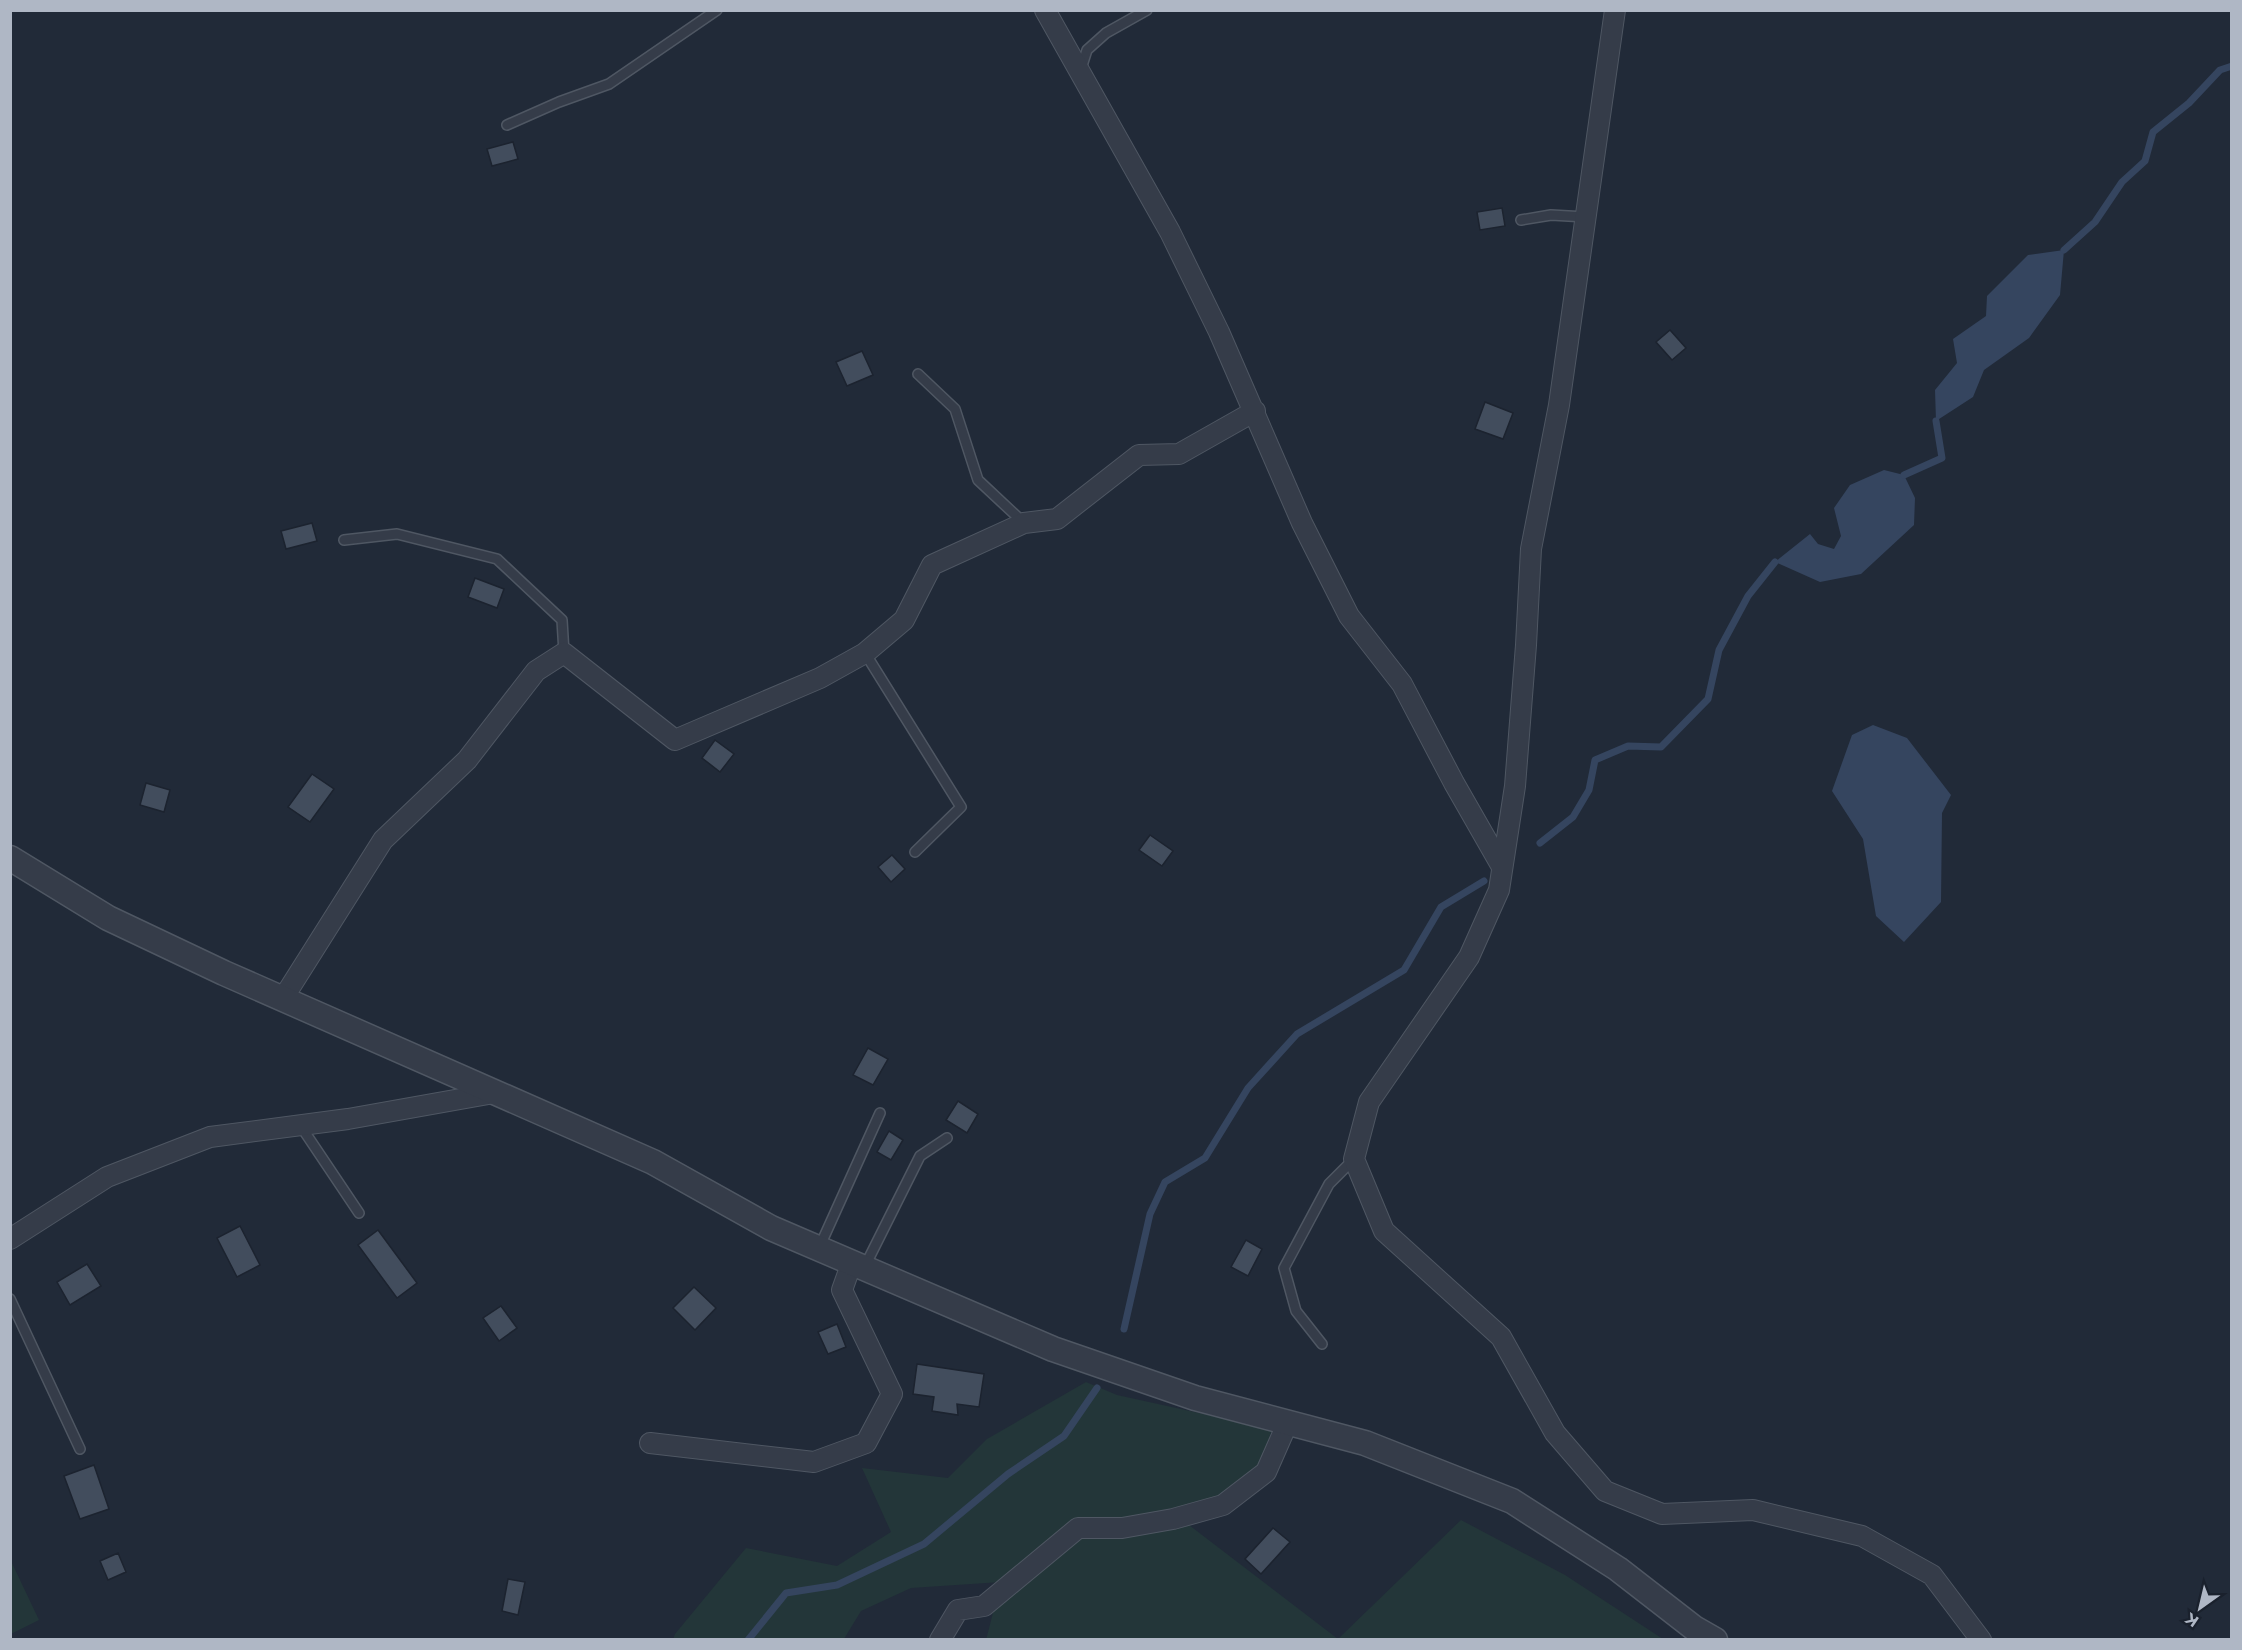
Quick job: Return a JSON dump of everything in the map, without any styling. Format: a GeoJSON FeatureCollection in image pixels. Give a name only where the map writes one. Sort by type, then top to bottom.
{"type":"FeatureCollection","features":[{"type":"Feature","properties":{"kind":"street"},"geometry":{"type":"LineString","coordinates":[[1045,10],[1170,232],[1255,411],[1302,523],[1349,616],[1402,684],[1454,783],[1502,867]]}},
{"type":"Feature","properties":{"kind":"street"},"geometry":{"type":"LineString","coordinates":[[1615,10],[1559,405],[1531,549],[1515,786],[1498,890],[1469,957],[1369,1102],[1354,1159],[1384,1231],[1501,1337],[1555,1433],[1605,1491],[1662,1514],[1753,1510],[1862,1536],[1932,1575],[1981,1640]]}},
{"type":"Feature","properties":{"kind":"street"},"geometry":{"type":"LineString","coordinates":[[282,1000],[383,840],[467,760],[536,671],[564,653],[675,740],[820,678],[865,653],[904,620],[932,565],[1024,523],[1057,519],[1139,455],[1179,454],[1255,411]]}},
{"type":"Feature","properties":{"kind":"street"},"geometry":{"type":"LineString","coordinates":[[12,859],[108,918],[282,1000],[653,1162],[771,1228],[1053,1349],[1195,1398],[1365,1443],[1512,1501],[1618,1569],[1694,1628],[1714,1640]]}},
{"type":"Feature","properties":{"kind":"street"},"geometry":{"type":"LineString","coordinates":[[10,1239],[107,1177],[210,1137],[348,1119],[494,1093]]}},
{"type":"Feature","properties":{"kind":"street"},"geometry":{"type":"LineString","coordinates":[[650,1443],[814,1462],[866,1443],[892,1394],[842,1290],[858,1265]]}},
{"type":"Feature","properties":{"kind":"street"},"geometry":{"type":"LineString","coordinates":[[940,1640],[958,1610],[984,1606],[1078,1528],[1122,1528],[1173,1519],[1223,1505],[1266,1472],[1288,1422]]}},
{"type":"Feature","properties":{"kind":"lane"},"geometry":{"type":"LineString","coordinates":[[507,125],[559,102],[609,84],[717,10]]}},
{"type":"Feature","properties":{"kind":"lane"},"geometry":{"type":"LineString","coordinates":[[1080,71],[1088,50],[1106,33],[1147,10]]}},
{"type":"Feature","properties":{"kind":"lane"},"geometry":{"type":"LineString","coordinates":[[1521,220],[1551,215],[1586,217]]}},
{"type":"Feature","properties":{"kind":"lane"},"geometry":{"type":"LineString","coordinates":[[918,374],[955,409],[978,480],[1024,523]]}},
{"type":"Feature","properties":{"kind":"lane"},"geometry":{"type":"LineString","coordinates":[[344,540],[397,534],[497,559],[562,620],[564,653]]}},
{"type":"Feature","properties":{"kind":"lane"},"geometry":{"type":"LineString","coordinates":[[865,653],[961,807],[915,852]]}},
{"type":"Feature","properties":{"kind":"lane"},"geometry":{"type":"LineString","coordinates":[[819,1248],[880,1113]]}},
{"type":"Feature","properties":{"kind":"lane"},"geometry":{"type":"LineString","coordinates":[[300,1125],[359,1213]]}},
{"type":"Feature","properties":{"kind":"lane"},"geometry":{"type":"LineString","coordinates":[[858,1265],[920,1156],[947,1138]]}},
{"type":"Feature","properties":{"kind":"lane"},"geometry":{"type":"LineString","coordinates":[[1322,1344],[1296,1311],[1284,1268],[1329,1184],[1354,1159]]}},
{"type":"Feature","properties":{"kind":"lane"},"geometry":{"type":"LineString","coordinates":[[10,1299],[80,1449]]}},
{"type":"Feature","properties":{"kind":"shaded area"},"geometry":{"type":"Polygon","coordinates":[[[1086,1382],[1117,1395],[1272,1429],[1259,1469],[1216,1499],[1122,1519],[1077,1519],[1001,1582],[911,1588],[861,1611],[844,1639],[673,1640],[675,1634],[746,1548],[837,1566],[891,1532],[862,1468],[948,1478],[987,1439],[1086,1382]]]}},
{"type":"Feature","properties":{"kind":"shaded area"},"geometry":{"type":"Polygon","coordinates":[[[1461,1520],[1565,1575],[1663,1639],[1338,1639],[1461,1520]]]}},
{"type":"Feature","properties":{"kind":"shaded area"},"geometry":{"type":"Polygon","coordinates":[[[1189,1525],[1338,1639],[986,1640],[996,1601],[1076,1537],[1118,1539],[1189,1525]]]}},
{"type":"Feature","properties":{"kind":"shaded area"},"geometry":{"type":"Polygon","coordinates":[[[11,1561],[39,1620],[10,1634],[11,1561]]]}},
{"type":"Feature","properties":{"kind":"water"},"geometry":{"type":"Polygon","coordinates":[[[2064,250],[2060,295],[2029,338],[1984,370],[1973,397],[1936,421],[1935,390],[1957,363],[1953,339],[1986,316],[1987,296],[2028,255],[2064,250]]]}},
{"type":"Feature","properties":{"kind":"water"},"geometry":{"type":"Polygon","coordinates":[[[1884,470],[1904,475],[1915,498],[1914,525],[1861,574],[1820,582],[1775,562],[1810,534],[1818,544],[1834,549],[1841,536],[1834,508],[1850,485],[1884,470]]]}},
{"type":"Feature","properties":{"kind":"water"},"geometry":{"type":"Polygon","coordinates":[[[1873,725],[1907,738],[1951,795],[1942,813],[1941,902],[1904,942],[1876,916],[1863,839],[1832,791],[1852,735],[1873,725]]]}},
{"type":"Feature","properties":{"kind":"building"},"geometry":{"type":"Polygon","coordinates":[[[513,142],[518,159],[492,166],[487,149],[513,142]]]}},
{"type":"Feature","properties":{"kind":"building"},"geometry":{"type":"Polygon","coordinates":[[[1502,208],[1505,226],[1480,230],[1477,212],[1502,208]]]}},
{"type":"Feature","properties":{"kind":"building"},"geometry":{"type":"Polygon","coordinates":[[[1670,330],[1686,348],[1672,360],[1656,342],[1670,330]]]}},
{"type":"Feature","properties":{"kind":"building"},"geometry":{"type":"Polygon","coordinates":[[[862,351],[873,375],[847,386],[836,362],[862,351]]]}},
{"type":"Feature","properties":{"kind":"building"},"geometry":{"type":"Polygon","coordinates":[[[1485,402],[1513,413],[1503,439],[1475,429],[1485,402]]]}},
{"type":"Feature","properties":{"kind":"building"},"geometry":{"type":"Polygon","coordinates":[[[312,523],[317,541],[286,549],[281,531],[312,523]]]}},
{"type":"Feature","properties":{"kind":"building"},"geometry":{"type":"Polygon","coordinates":[[[475,578],[504,589],[497,608],[468,597],[475,578]]]}},
{"type":"Feature","properties":{"kind":"building"},"geometry":{"type":"Polygon","coordinates":[[[715,740],[734,754],[720,772],[702,758],[715,740]]]}},
{"type":"Feature","properties":{"kind":"building"},"geometry":{"type":"Polygon","coordinates":[[[312,774],[334,789],[310,822],[288,807],[312,774]]]}},
{"type":"Feature","properties":{"kind":"building"},"geometry":{"type":"Polygon","coordinates":[[[146,783],[170,790],[164,812],[140,805],[146,783]]]}},
{"type":"Feature","properties":{"kind":"building"},"geometry":{"type":"Polygon","coordinates":[[[1150,835],[1173,851],[1162,866],[1139,850],[1150,835]]]}},
{"type":"Feature","properties":{"kind":"building"},"geometry":{"type":"Polygon","coordinates":[[[892,855],[905,869],[891,882],[878,867],[892,855]]]}},
{"type":"Feature","properties":{"kind":"building"},"geometry":{"type":"Polygon","coordinates":[[[868,1048],[888,1059],[873,1085],[853,1075],[868,1048]]]}},
{"type":"Feature","properties":{"kind":"building"},"geometry":{"type":"Polygon","coordinates":[[[958,1101],[978,1114],[967,1133],[946,1120],[958,1101]]]}},
{"type":"Feature","properties":{"kind":"building"},"geometry":{"type":"Polygon","coordinates":[[[889,1131],[903,1140],[891,1160],[877,1152],[889,1131]]]}},
{"type":"Feature","properties":{"kind":"building"},"geometry":{"type":"Polygon","coordinates":[[[240,1226],[260,1265],[237,1277],[217,1238],[240,1226]]]}},
{"type":"Feature","properties":{"kind":"building"},"geometry":{"type":"Polygon","coordinates":[[[378,1230],[417,1283],[397,1298],[358,1245],[378,1230]]]}},
{"type":"Feature","properties":{"kind":"building"},"geometry":{"type":"Polygon","coordinates":[[[1246,1240],[1262,1249],[1248,1276],[1231,1267],[1246,1240]]]}},
{"type":"Feature","properties":{"kind":"building"},"geometry":{"type":"Polygon","coordinates":[[[87,1264],[101,1286],[70,1305],[57,1282],[87,1264]]]}},
{"type":"Feature","properties":{"kind":"building"},"geometry":{"type":"Polygon","coordinates":[[[694,1287],[716,1308],[695,1330],[673,1308],[694,1287]]]}},
{"type":"Feature","properties":{"kind":"building"},"geometry":{"type":"Polygon","coordinates":[[[501,1306],[517,1328],[499,1341],[483,1318],[501,1306]]]}},
{"type":"Feature","properties":{"kind":"building"},"geometry":{"type":"Polygon","coordinates":[[[837,1324],[846,1347],[828,1354],[818,1332],[837,1324]]]}},
{"type":"Feature","properties":{"kind":"building"},"geometry":{"type":"Polygon","coordinates":[[[917,1364],[984,1374],[979,1407],[957,1404],[958,1415],[932,1411],[934,1397],[913,1394],[917,1364]]]}},
{"type":"Feature","properties":{"kind":"building"},"geometry":{"type":"Polygon","coordinates":[[[94,1465],[109,1509],[80,1519],[64,1476],[94,1465]]]}},
{"type":"Feature","properties":{"kind":"building"},"geometry":{"type":"Polygon","coordinates":[[[1273,1528],[1290,1542],[1261,1574],[1245,1559],[1273,1528]]]}},
{"type":"Feature","properties":{"kind":"building"},"geometry":{"type":"Polygon","coordinates":[[[118,1553],[126,1572],[108,1580],[100,1561],[118,1553]]]}},
{"type":"Feature","properties":{"kind":"building"},"geometry":{"type":"Polygon","coordinates":[[[508,1579],[525,1582],[518,1615],[502,1611],[508,1579]]]}},
{"type":"Feature","properties":{"kind":"waterway"},"geometry":{"type":"LineString","coordinates":[[2064,250],[2095,222],[2122,182],[2145,161],[2153,132],[2189,103],[2220,70],[2232,66]]}},
{"type":"Feature","properties":{"kind":"waterway"},"geometry":{"type":"LineString","coordinates":[[1904,475],[1942,458],[1936,421]]}},
{"type":"Feature","properties":{"kind":"waterway"},"geometry":{"type":"LineString","coordinates":[[1540,843],[1573,817],[1589,790],[1595,760],[1628,746],[1661,747],[1708,699],[1719,650],[1748,596],[1775,562]]}},
{"type":"Feature","properties":{"kind":"waterway"},"geometry":{"type":"LineString","coordinates":[[1124,1329],[1150,1214],[1165,1182],[1205,1158],[1248,1088],[1297,1034],[1404,970],[1441,907],[1484,881]]}},
{"type":"Feature","properties":{"kind":"waterway"},"geometry":{"type":"LineString","coordinates":[[748,1640],[786,1593],[837,1585],[924,1544],[1008,1474],[1064,1436],[1097,1388]]}}]}
